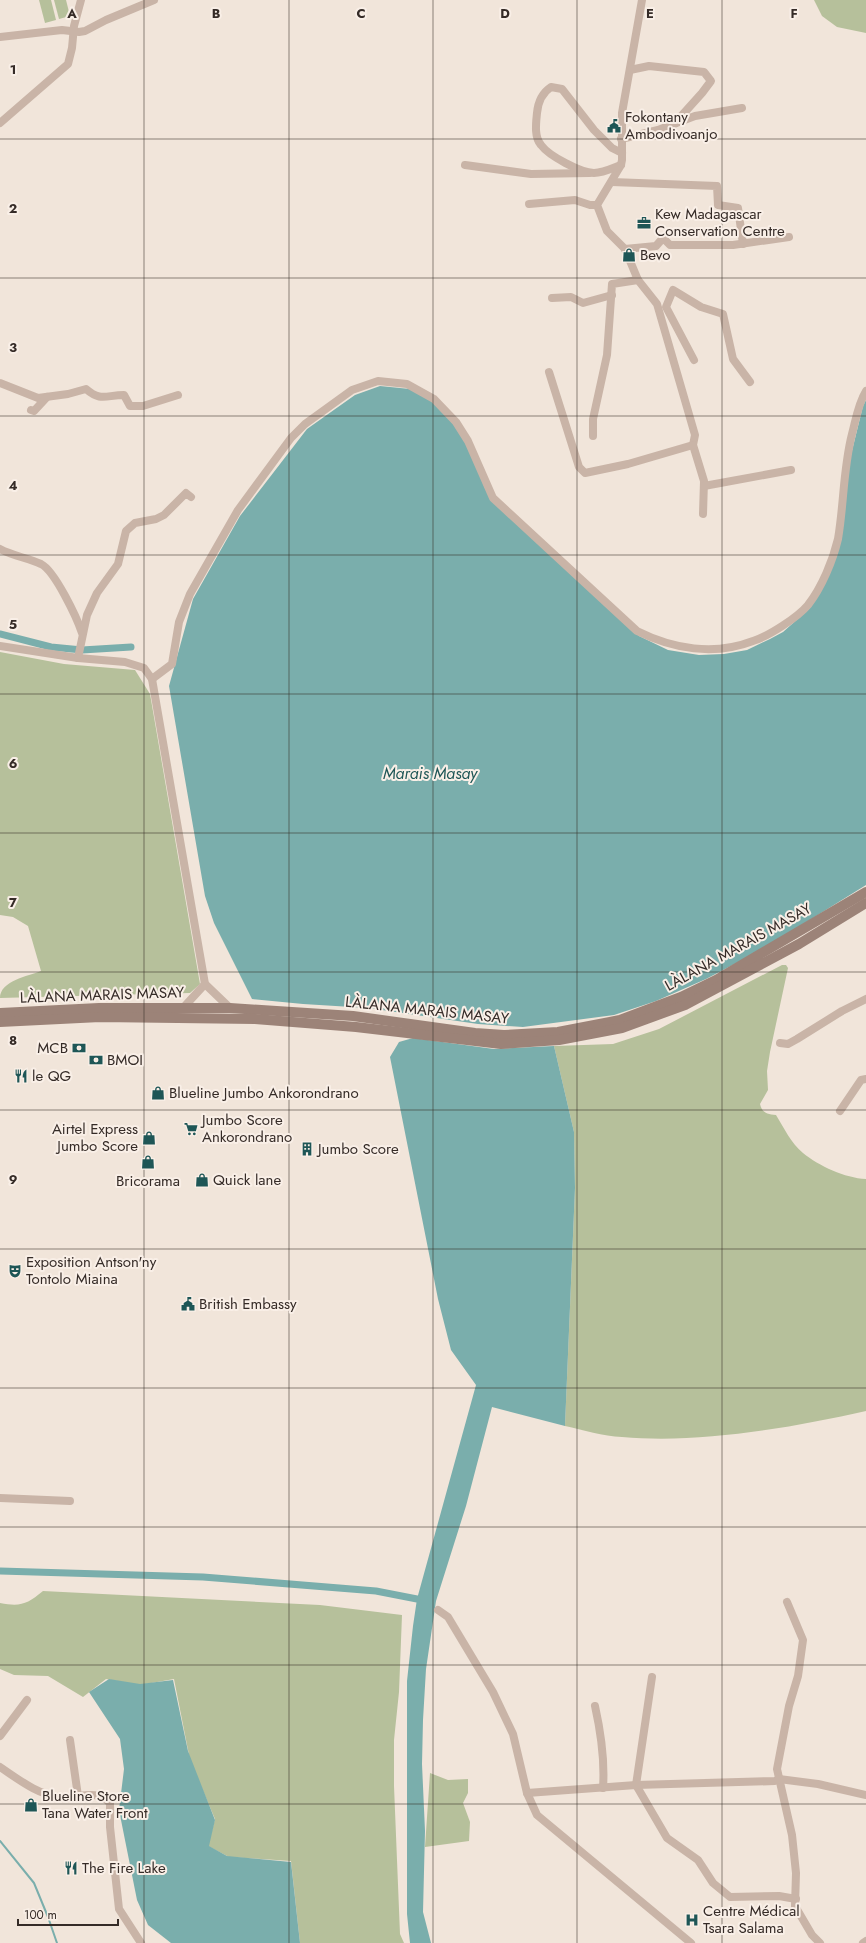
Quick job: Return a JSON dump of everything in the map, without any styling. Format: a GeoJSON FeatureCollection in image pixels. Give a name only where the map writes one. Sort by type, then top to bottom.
{"type":"FeatureCollection","features":[{"type":"Feature","properties":{"kind":"main road","name":"LÀLANA MARAIS MASAY"},"geometry":{"type":"LineString","coordinates":[[796,940],[866,892]]}},
{"type":"Feature","properties":{"kind":"main road","name":"LÀLANA MARAIS MASAY"},"geometry":{"type":"LineString","coordinates":[[0,1013],[99,1008],[230,1008],[353,1016],[501,1044],[559,1040],[622,1028],[685,1005],[796,940],[866,903]]}},
{"type":"Feature","properties":{"kind":"main road","name":"LÀLANA MARAIS MASAY"},"geometry":{"type":"LineString","coordinates":[[0,1022],[100,1017],[255,1019],[446,1034]]}},
{"type":"Feature","properties":{"kind":"street"},"geometry":{"type":"LineString","coordinates":[[0,123],[68,64],[72,48],[74,26],[82,0]]}},
{"type":"Feature","properties":{"kind":"street"},"geometry":{"type":"LineString","coordinates":[[0,37],[62,30],[73,32],[85,31],[133,8],[154,0]]}},
{"type":"Feature","properties":{"kind":"street"},"geometry":{"type":"LineString","coordinates":[[529,204],[575,200],[590,206],[597,205],[621,166],[622,113],[642,0]]}},
{"type":"Feature","properties":{"kind":"street"},"geometry":{"type":"LineString","coordinates":[[630,70],[649,66],[704,72],[710,80],[702,93],[674,122]]}},
{"type":"Feature","properties":{"kind":"street"},"geometry":{"type":"LineString","coordinates":[[594,173],[563,163],[540,145],[536,131],[536,123],[539,103],[546,90],[551,87],[562,89],[612,148],[622,153]]}},
{"type":"Feature","properties":{"kind":"street"},"geometry":{"type":"LineString","coordinates":[[621,139],[658,130],[674,122],[695,116],[742,108]]}},
{"type":"Feature","properties":{"kind":"street"},"geometry":{"type":"LineString","coordinates":[[464,165],[531,174],[594,173],[621,166]]}},
{"type":"Feature","properties":{"kind":"street"},"geometry":{"type":"LineString","coordinates":[[612,182],[717,186],[718,205],[738,208],[743,244]]}},
{"type":"Feature","properties":{"kind":"street"},"geometry":{"type":"LineString","coordinates":[[597,205],[607,231],[625,249],[638,280],[657,304],[695,435],[693,446],[704,486],[703,514]]}},
{"type":"Feature","properties":{"kind":"street"},"geometry":{"type":"LineString","coordinates":[[625,249],[656,246],[663,238],[670,245],[733,245],[789,237]]}},
{"type":"Feature","properties":{"kind":"street"},"geometry":{"type":"LineString","coordinates":[[593,436],[593,419],[607,355],[608,323],[612,284],[638,280]]}},
{"type":"Feature","properties":{"kind":"street"},"geometry":{"type":"LineString","coordinates":[[666,307],[673,290],[701,306],[723,314],[733,359],[750,382]]}},
{"type":"Feature","properties":{"kind":"street"},"geometry":{"type":"LineString","coordinates":[[552,298],[571,297],[583,303],[612,295]]}},
{"type":"Feature","properties":{"kind":"street"},"geometry":{"type":"LineString","coordinates":[[657,304],[666,307],[694,360]]}},
{"type":"Feature","properties":{"kind":"street"},"geometry":{"type":"LineString","coordinates":[[549,372],[579,467],[585,472],[628,464],[693,446]]}},
{"type":"Feature","properties":{"kind":"street"},"geometry":{"type":"LineString","coordinates":[[152,679],[172,664],[180,622],[190,594],[238,510],[291,438],[305,424],[352,390],[378,381],[408,384],[434,399],[456,422],[468,441],[493,498],[637,631],[656,640],[681,648],[722,649],[745,645],[761,639],[781,627],[807,606],[817,591],[829,566],[838,539],[846,458],[860,400],[866,391]]}},
{"type":"Feature","properties":{"kind":"street"},"geometry":{"type":"LineString","coordinates":[[0,383],[38,398],[86,389],[95,397],[101,398],[124,395],[130,406],[142,406],[178,395]]}},
{"type":"Feature","properties":{"kind":"street"},"geometry":{"type":"LineString","coordinates":[[31,410],[34,411],[47,397]]}},
{"type":"Feature","properties":{"kind":"street"},"geometry":{"type":"LineString","coordinates":[[704,486],[791,470]]}},
{"type":"Feature","properties":{"kind":"street"},"geometry":{"type":"LineString","coordinates":[[79,656],[81,637],[87,615],[96,593],[118,564],[126,531],[130,526],[141,521],[156,520],[186,493],[191,497]]}},
{"type":"Feature","properties":{"kind":"street"},"geometry":{"type":"LineString","coordinates":[[0,549],[11,555],[42,565],[55,578],[78,620],[81,637]]}},
{"type":"Feature","properties":{"kind":"street"},"geometry":{"type":"LineString","coordinates":[[0,646],[125,662],[144,668],[152,679],[205,984],[230,1008]]}},
{"type":"Feature","properties":{"kind":"street"},"geometry":{"type":"LineString","coordinates":[[183,1008],[205,984]]}},
{"type":"Feature","properties":{"kind":"street"},"geometry":{"type":"LineString","coordinates":[[780,1043],[788,1044],[842,1011],[866,999]]}},
{"type":"Feature","properties":{"kind":"street"},"geometry":{"type":"LineString","coordinates":[[840,1111],[861,1080],[866,1079]]}},
{"type":"Feature","properties":{"kind":"street"},"geometry":{"type":"LineString","coordinates":[[0,1498],[70,1502]]}},
{"type":"Feature","properties":{"kind":"street"},"geometry":{"type":"LineString","coordinates":[[787,1602],[803,1640],[798,1676],[789,1706],[777,1769],[792,1835],[796,1872],[796,1906],[812,1936],[820,1943]]}},
{"type":"Feature","properties":{"kind":"street"},"geometry":{"type":"LineString","coordinates":[[438,1610],[448,1617],[493,1692],[513,1734],[527,1793],[537,1815],[691,1943]]}},
{"type":"Feature","properties":{"kind":"street"},"geometry":{"type":"LineString","coordinates":[[652,1677],[636,1785],[667,1838],[698,1860],[713,1883],[730,1897],[779,1896],[796,1899]]}},
{"type":"Feature","properties":{"kind":"street"},"geometry":{"type":"LineString","coordinates":[[0,1736],[27,1700]]}},
{"type":"Feature","properties":{"kind":"street"},"geometry":{"type":"LineString","coordinates":[[595,1706],[602,1738],[604,1768],[603,1788]]}},
{"type":"Feature","properties":{"kind":"street"},"geometry":{"type":"LineString","coordinates":[[70,1740],[78,1796]]}},
{"type":"Feature","properties":{"kind":"street"},"geometry":{"type":"LineString","coordinates":[[0,1767],[36,1790],[60,1797],[97,1795],[105,1798],[110,1803],[110,1828],[119,1909],[141,1943]]}},
{"type":"Feature","properties":{"kind":"street"},"geometry":{"type":"LineString","coordinates":[[527,1793],[636,1785],[775,1781],[779,1779],[818,1784],[866,1796]]}},
{"type":"Feature","properties":{"kind":"green space"},"geometry":{"type":"Polygon","coordinates":[[[39,0],[51,0],[56,20],[45,23],[39,0]]]}},
{"type":"Feature","properties":{"kind":"green space"},"geometry":{"type":"Polygon","coordinates":[[[54,0],[66,0],[70,16],[59,19],[54,0]]]}},
{"type":"Feature","properties":{"kind":"green space"},"geometry":{"type":"Polygon","coordinates":[[[814,0],[866,0],[866,33],[837,27],[822,16],[814,0]]]}},
{"type":"Feature","properties":{"kind":"green space"},"geometry":{"type":"Polygon","coordinates":[[[0,652],[64,664],[135,670],[150,694],[200,984],[190,993],[0,998],[1,992],[10,983],[22,977],[41,971],[28,926],[13,917],[0,915],[0,652]]]}},
{"type":"Feature","properties":{"kind":"green space"},"geometry":{"type":"Polygon","coordinates":[[[782,965],[786,965],[788,968],[770,1052],[767,1071],[768,1090],[760,1104],[765,1112],[776,1115],[795,1145],[809,1158],[824,1167],[841,1174],[866,1179],[866,1411],[776,1429],[682,1438],[651,1439],[615,1436],[593,1433],[565,1426],[575,1188],[574,1132],[554,1046],[613,1044],[659,1029],[782,965]]]}},
{"type":"Feature","properties":{"kind":"green space"},"geometry":{"type":"Polygon","coordinates":[[[43,1591],[320,1605],[402,1615],[399,1692],[394,1740],[394,1786],[400,1934],[404,1943],[300,1943],[291,1861],[229,1857],[208,1846],[215,1819],[190,1760],[174,1679],[140,1685],[106,1679],[83,1697],[48,1676],[14,1675],[0,1669],[0,1603],[13,1605],[28,1602],[43,1591]]]}},
{"type":"Feature","properties":{"kind":"green space"},"geometry":{"type":"Polygon","coordinates":[[[430,1773],[448,1780],[468,1779],[468,1793],[463,1803],[470,1822],[469,1841],[425,1847],[430,1773]]]}},
{"type":"Feature","properties":{"kind":"water","name":"Marais Masay"},"geometry":{"type":"Polygon","coordinates":[[[380,386],[410,389],[436,404],[456,427],[467,445],[485,488],[639,636],[668,650],[699,655],[724,654],[747,650],[783,632],[809,609],[839,541],[849,463],[863,406],[866,400],[866,885],[763,949],[706,979],[656,1001],[614,1015],[523,1027],[478,1024],[368,1008],[252,999],[214,923],[205,896],[169,686],[193,599],[240,516],[307,429],[355,395],[380,386]]]}},
{"type":"Feature","properties":{"kind":"water"},"geometry":{"type":"Polygon","coordinates":[[[413,1038],[494,1049],[554,1046],[574,1132],[575,1188],[565,1426],[492,1407],[466,1506],[436,1601],[426,1669],[422,1764],[425,1831],[423,1912],[431,1943],[410,1943],[407,1914],[407,1681],[417,1599],[476,1385],[451,1350],[438,1299],[390,1057],[399,1042],[413,1038]]]}},
{"type":"Feature","properties":{"kind":"water"},"geometry":{"type":"Polygon","coordinates":[[[109,1679],[140,1684],[173,1680],[188,1751],[215,1820],[209,1846],[227,1856],[291,1862],[300,1943],[171,1943],[148,1925],[137,1900],[119,1810],[124,1769],[120,1739],[89,1692],[109,1679]]]}},
{"type":"Feature","properties":{"kind":"waterway"},"geometry":{"type":"LineString","coordinates":[[0,634],[51,647],[82,650],[131,647]]}},
{"type":"Feature","properties":{"kind":"waterway"},"geometry":{"type":"LineString","coordinates":[[0,1571],[203,1577],[376,1591],[417,1599]]}},
{"type":"Feature","properties":{"kind":"waterway"},"geometry":{"type":"LineString","coordinates":[[0,1841],[34,1883],[57,1943]]}},
{"type":"Feature","properties":{"kind":"place","name":"Fokontany Ambodivoanjo"},"geometry":{"type":"Point","coordinates":[614,126]}},
{"type":"Feature","properties":{"kind":"place","name":"Kew Madagascar Conservation Centre"},"geometry":{"type":"Point","coordinates":[644,223]}},
{"type":"Feature","properties":{"kind":"place","name":"Bevo"},"geometry":{"type":"Point","coordinates":[629,255]}},
{"type":"Feature","properties":{"kind":"place","name":"MCB"},"geometry":{"type":"Point","coordinates":[79,1048]}},
{"type":"Feature","properties":{"kind":"place","name":"BMOI"},"geometry":{"type":"Point","coordinates":[96,1060]}},
{"type":"Feature","properties":{"kind":"place","name":"le QG"},"geometry":{"type":"Point","coordinates":[21,1076]}},
{"type":"Feature","properties":{"kind":"place","name":"Blueline Jumbo Ankorondrano"},"geometry":{"type":"Point","coordinates":[158,1093]}},
{"type":"Feature","properties":{"kind":"place","name":"Jumbo Score Ankorondrano"},"geometry":{"type":"Point","coordinates":[191,1129]}},
{"type":"Feature","properties":{"kind":"place","name":"Airtel Express Jumbo Score"},"geometry":{"type":"Point","coordinates":[149,1138]}},
{"type":"Feature","properties":{"kind":"place","name":"Jumbo Score"},"geometry":{"type":"Point","coordinates":[307,1149]}},
{"type":"Feature","properties":{"kind":"place","name":"Bricorama"},"geometry":{"type":"Point","coordinates":[148,1162]}},
{"type":"Feature","properties":{"kind":"place","name":"Quick lane"},"geometry":{"type":"Point","coordinates":[202,1180]}},
{"type":"Feature","properties":{"kind":"place","name":"Exposition Antson'ny Tontolo Miaina"},"geometry":{"type":"Point","coordinates":[15,1271]}},
{"type":"Feature","properties":{"kind":"place","name":"British Embassy"},"geometry":{"type":"Point","coordinates":[188,1304]}},
{"type":"Feature","properties":{"kind":"place","name":"Blueline Store Tana Water Front"},"geometry":{"type":"Point","coordinates":[31,1805]}},
{"type":"Feature","properties":{"kind":"place","name":"The Fire Lake"},"geometry":{"type":"Point","coordinates":[71,1868]}},
{"type":"Feature","properties":{"kind":"place","name":"Centre Médical Tsara Salama"},"geometry":{"type":"Point","coordinates":[692,1920]}}]}
